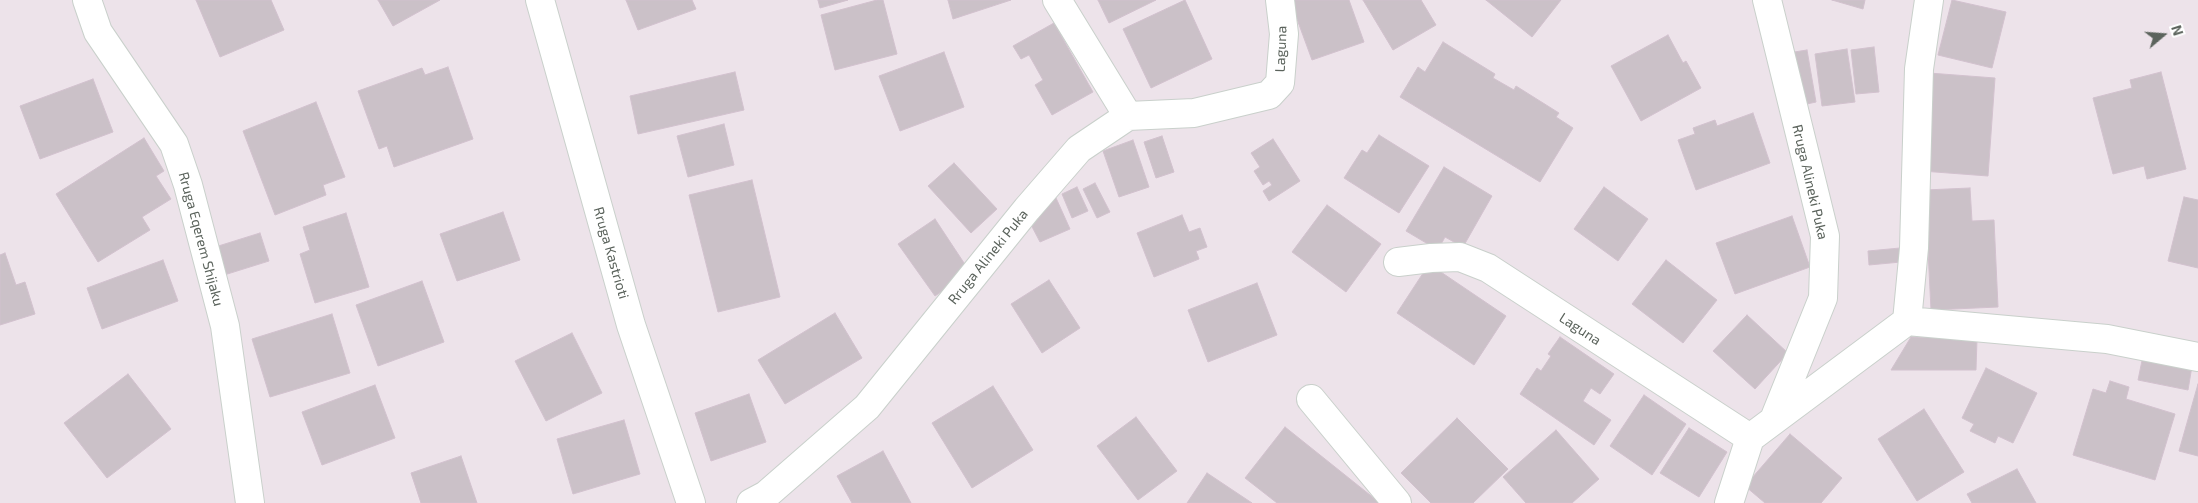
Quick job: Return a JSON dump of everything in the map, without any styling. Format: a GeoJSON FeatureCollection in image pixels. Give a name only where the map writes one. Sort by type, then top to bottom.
{"type":"FeatureCollection","features":[{"type":"Feature","properties":{"kind":"street","name":"Rruga Eqerem Shijaku"},"geometry":{"type":"LineString","coordinates":[[87,0],[98,32],[174,144],[188,185],[225,326],[250,503]]}},
{"type":"Feature","properties":{"kind":"street","name":"Rruga Kastrioti"},"geometry":{"type":"LineString","coordinates":[[540,0],[631,325],[691,503]]}},
{"type":"Feature","properties":{"kind":"street"},"geometry":{"type":"LineString","coordinates":[[1057,0],[1128,116]]}},
{"type":"Feature","properties":{"kind":"street","name":"Laguna"},"geometry":{"type":"LineString","coordinates":[[1128,116],[1194,113],[1269,95],[1280,83],[1284,34],[1280,0]]}},
{"type":"Feature","properties":{"kind":"street","name":"Rruga Alineki Puka"},"geometry":{"type":"LineString","coordinates":[[1768,0],[1825,236],[1823,298],[1775,418]]}},
{"type":"Feature","properties":{"kind":"street"},"geometry":{"type":"LineString","coordinates":[[1907,321],[1914,248],[1919,69],[1929,0]]}},
{"type":"Feature","properties":{"kind":"street","name":"Rruga Alineki Puka"},"geometry":{"type":"LineString","coordinates":[[751,503],[766,495],[867,407],[1078,149],[1128,116]]}},
{"type":"Feature","properties":{"kind":"street","name":"Laguna"},"geometry":{"type":"LineString","coordinates":[[1398,262],[1460,257],[1488,268],[1750,438]]}},
{"type":"Feature","properties":{"kind":"street"},"geometry":{"type":"LineString","coordinates":[[1729,503],[1750,438],[1907,321],[2107,339],[2198,357]]}},
{"type":"Feature","properties":{"kind":"street"},"geometry":{"type":"LineString","coordinates":[[1310,399],[1397,503]]}},
{"type":"Feature","properties":{"kind":"building"},"geometry":{"type":"Polygon","coordinates":[[[196,0],[271,0],[284,30],[220,57],[196,0]]]}},
{"type":"Feature","properties":{"kind":"building"},"geometry":{"type":"Polygon","coordinates":[[[378,0],[440,0],[393,26],[378,0]]]}},
{"type":"Feature","properties":{"kind":"building"},"geometry":{"type":"Polygon","coordinates":[[[626,0],[692,0],[696,9],[638,30],[626,0]]]}},
{"type":"Feature","properties":{"kind":"building"},"geometry":{"type":"Polygon","coordinates":[[[818,0],[848,0],[820,8],[818,0]]]}},
{"type":"Feature","properties":{"kind":"building"},"geometry":{"type":"Polygon","coordinates":[[[883,0],[897,54],[835,70],[821,15],[883,0]]]}},
{"type":"Feature","properties":{"kind":"building"},"geometry":{"type":"Polygon","coordinates":[[[948,0],[1011,0],[953,19],[948,0]]]}},
{"type":"Feature","properties":{"kind":"building"},"geometry":{"type":"Polygon","coordinates":[[[1098,0],[1156,0],[1109,23],[1098,0]]]}},
{"type":"Feature","properties":{"kind":"building"},"geometry":{"type":"Polygon","coordinates":[[[1185,0],[1212,59],[1151,88],[1123,29],[1185,0]]]}},
{"type":"Feature","properties":{"kind":"building"},"geometry":{"type":"Polygon","coordinates":[[[1290,0],[1349,0],[1364,42],[1312,60],[1290,0]]]}},
{"type":"Feature","properties":{"kind":"building"},"geometry":{"type":"Polygon","coordinates":[[[1363,0],[1421,0],[1436,25],[1393,50],[1363,0]]]}},
{"type":"Feature","properties":{"kind":"building"},"geometry":{"type":"Polygon","coordinates":[[[1486,0],[1561,0],[1532,37],[1486,0]]]}},
{"type":"Feature","properties":{"kind":"building"},"geometry":{"type":"Polygon","coordinates":[[[1832,0],[1865,0],[1863,9],[1832,0]]]}},
{"type":"Feature","properties":{"kind":"building"},"geometry":{"type":"Polygon","coordinates":[[[1952,0],[2006,12],[1992,68],[1938,55],[1952,0]]]}},
{"type":"Feature","properties":{"kind":"building"},"geometry":{"type":"Polygon","coordinates":[[[1054,23],[1093,92],[1052,115],[1035,85],[1043,80],[1029,55],[1021,59],[1013,46],[1054,23]]]}},
{"type":"Feature","properties":{"kind":"building"},"geometry":{"type":"Polygon","coordinates":[[[1668,35],[1683,63],[1686,61],[1701,88],[1641,121],[1611,66],[1668,35]]]}},
{"type":"Feature","properties":{"kind":"building"},"geometry":{"type":"Polygon","coordinates":[[[1443,42],[1495,74],[1493,78],[1514,90],[1516,86],[1559,113],[1556,117],[1573,128],[1540,182],[1400,97],[1418,67],[1425,72],[1443,42]]]}},
{"type":"Feature","properties":{"kind":"building"},"geometry":{"type":"Polygon","coordinates":[[[1874,47],[1879,92],[1856,94],[1851,50],[1874,47]]]}},
{"type":"Feature","properties":{"kind":"building"},"geometry":{"type":"Polygon","coordinates":[[[1847,49],[1855,102],[1822,106],[1815,54],[1847,49]]]}},
{"type":"Feature","properties":{"kind":"building"},"geometry":{"type":"Polygon","coordinates":[[[1807,50],[1816,102],[1798,106],[1788,53],[1807,50]]]}},
{"type":"Feature","properties":{"kind":"building"},"geometry":{"type":"Polygon","coordinates":[[[944,52],[964,107],[900,131],[879,76],[944,52]]]}},
{"type":"Feature","properties":{"kind":"building"},"geometry":{"type":"Polygon","coordinates":[[[448,67],[473,139],[394,167],[387,146],[379,149],[358,91],[422,68],[425,75],[448,67]]]}},
{"type":"Feature","properties":{"kind":"building"},"geometry":{"type":"Polygon","coordinates":[[[735,72],[744,110],[638,134],[630,96],[735,72]]]}},
{"type":"Feature","properties":{"kind":"building"},"geometry":{"type":"Polygon","coordinates":[[[2161,72],[2186,169],[2147,179],[2144,166],[2113,174],[2093,98],[2132,88],[2130,80],[2161,72]]]}},
{"type":"Feature","properties":{"kind":"building"},"geometry":{"type":"Polygon","coordinates":[[[1929,73],[1995,78],[1988,176],[1922,171],[1929,73]]]}},
{"type":"Feature","properties":{"kind":"building"},"geometry":{"type":"Polygon","coordinates":[[[93,79],[113,132],[40,159],[20,106],[93,79]]]}},
{"type":"Feature","properties":{"kind":"building"},"geometry":{"type":"Polygon","coordinates":[[[316,102],[345,177],[323,185],[326,195],[275,215],[243,131],[316,102]]]}},
{"type":"Feature","properties":{"kind":"building"},"geometry":{"type":"Polygon","coordinates":[[[1753,113],[1770,163],[1696,190],[1678,140],[1695,134],[1693,128],[1715,120],[1717,126],[1753,113]]]}},
{"type":"Feature","properties":{"kind":"building"},"geometry":{"type":"Polygon","coordinates":[[[724,124],[734,165],[688,177],[677,136],[724,124]]]}},
{"type":"Feature","properties":{"kind":"building"},"geometry":{"type":"Polygon","coordinates":[[[1379,135],[1429,166],[1399,213],[1344,178],[1362,150],[1367,153],[1379,135]]]}},
{"type":"Feature","properties":{"kind":"building"},"geometry":{"type":"Polygon","coordinates":[[[1162,136],[1174,172],[1156,178],[1144,142],[1162,136]]]}},
{"type":"Feature","properties":{"kind":"building"},"geometry":{"type":"Polygon","coordinates":[[[144,138],[164,171],[156,176],[171,199],[142,217],[150,230],[98,262],[56,194],[144,138]]]}},
{"type":"Feature","properties":{"kind":"building"},"geometry":{"type":"Polygon","coordinates":[[[1273,139],[1300,181],[1269,201],[1263,191],[1272,185],[1269,181],[1263,185],[1254,171],[1260,167],[1251,153],[1273,139]]]}},
{"type":"Feature","properties":{"kind":"building"},"geometry":{"type":"Polygon","coordinates":[[[1133,140],[1149,187],[1119,197],[1103,151],[1133,140]]]}},
{"type":"Feature","properties":{"kind":"building"},"geometry":{"type":"Polygon","coordinates":[[[954,163],[997,209],[971,233],[928,186],[954,163]]]}},
{"type":"Feature","properties":{"kind":"building"},"geometry":{"type":"Polygon","coordinates":[[[1444,167],[1492,196],[1463,247],[1445,237],[1438,250],[1406,231],[1444,167]]]}},
{"type":"Feature","properties":{"kind":"building"},"geometry":{"type":"Polygon","coordinates":[[[752,180],[780,297],[718,312],[689,195],[752,180]]]}},
{"type":"Feature","properties":{"kind":"building"},"geometry":{"type":"Polygon","coordinates":[[[1095,183],[1110,212],[1097,218],[1083,189],[1095,183]]]}},
{"type":"Feature","properties":{"kind":"building"},"geometry":{"type":"Polygon","coordinates":[[[1077,187],[1088,211],[1072,218],[1062,194],[1077,187]]]}},
{"type":"Feature","properties":{"kind":"building"},"geometry":{"type":"Polygon","coordinates":[[[1604,187],[1648,219],[1618,261],[1574,229],[1604,187]]]}},
{"type":"Feature","properties":{"kind":"building"},"geometry":{"type":"Polygon","coordinates":[[[1970,188],[1972,221],[1994,220],[1998,307],[1931,310],[1925,190],[1970,188]]]}},
{"type":"Feature","properties":{"kind":"building"},"geometry":{"type":"Polygon","coordinates":[[[1052,189],[1070,229],[1040,242],[1029,221],[1052,189]]]}},
{"type":"Feature","properties":{"kind":"building"},"geometry":{"type":"Polygon","coordinates":[[[2184,197],[2198,200],[2198,268],[2168,261],[2184,197]]]}},
{"type":"Feature","properties":{"kind":"building"},"geometry":{"type":"Polygon","coordinates":[[[1327,205],[1381,244],[1346,292],[1292,252],[1327,205]]]}},
{"type":"Feature","properties":{"kind":"building"},"geometry":{"type":"Polygon","coordinates":[[[503,212],[520,260],[457,281],[440,234],[503,212]]]}},
{"type":"Feature","properties":{"kind":"building"},"geometry":{"type":"Polygon","coordinates":[[[346,213],[369,287],[315,303],[300,254],[310,250],[303,227],[346,213]]]}},
{"type":"Feature","properties":{"kind":"building"},"geometry":{"type":"Polygon","coordinates":[[[1182,215],[1189,232],[1200,228],[1207,247],[1196,251],[1199,259],[1154,277],[1137,233],[1182,215]]]}},
{"type":"Feature","properties":{"kind":"building"},"geometry":{"type":"Polygon","coordinates":[[[1792,216],[1810,267],[1735,294],[1716,243],[1792,216]]]}},
{"type":"Feature","properties":{"kind":"building"},"geometry":{"type":"Polygon","coordinates":[[[935,219],[970,272],[935,296],[898,244],[935,219]]]}},
{"type":"Feature","properties":{"kind":"building"},"geometry":{"type":"Polygon","coordinates":[[[260,233],[269,261],[221,276],[212,248],[260,233]]]}},
{"type":"Feature","properties":{"kind":"building"},"geometry":{"type":"Polygon","coordinates":[[[1900,248],[1901,262],[1869,265],[1868,251],[1900,248]]]}},
{"type":"Feature","properties":{"kind":"building"},"geometry":{"type":"Polygon","coordinates":[[[5,253],[16,285],[25,282],[35,314],[0,325],[0,255],[5,253]]]}},
{"type":"Feature","properties":{"kind":"building"},"geometry":{"type":"Polygon","coordinates":[[[163,260],[178,301],[102,329],[87,288],[163,260]]]}},
{"type":"Feature","properties":{"kind":"building"},"geometry":{"type":"Polygon","coordinates":[[[1666,260],[1717,300],[1683,343],[1632,304],[1666,260]]]}},
{"type":"Feature","properties":{"kind":"building"},"geometry":{"type":"Polygon","coordinates":[[[1429,264],[1506,316],[1474,365],[1397,313],[1429,264]]]}},
{"type":"Feature","properties":{"kind":"building"},"geometry":{"type":"Polygon","coordinates":[[[1049,280],[1080,328],[1042,353],[1011,304],[1049,280]]]}},
{"type":"Feature","properties":{"kind":"building"},"geometry":{"type":"Polygon","coordinates":[[[422,281],[444,342],[378,366],[356,305],[422,281]]]}},
{"type":"Feature","properties":{"kind":"building"},"geometry":{"type":"Polygon","coordinates":[[[1257,283],[1277,335],[1208,362],[1188,310],[1257,283]]]}},
{"type":"Feature","properties":{"kind":"building"},"geometry":{"type":"Polygon","coordinates":[[[835,313],[862,358],[785,404],[758,360],[835,313]]]}},
{"type":"Feature","properties":{"kind":"building"},"geometry":{"type":"Polygon","coordinates":[[[332,314],[350,373],[270,397],[252,339],[332,314]]]}},
{"type":"Feature","properties":{"kind":"building"},"geometry":{"type":"Polygon","coordinates":[[[1747,315],[1788,353],[1755,389],[1713,351],[1747,315]]]}},
{"type":"Feature","properties":{"kind":"building"},"geometry":{"type":"Polygon","coordinates":[[[572,333],[602,393],[546,421],[515,361],[572,333]]]}},
{"type":"Feature","properties":{"kind":"building"},"geometry":{"type":"Polygon","coordinates":[[[1560,337],[1614,374],[1600,394],[1591,388],[1583,401],[1611,420],[1594,445],[1520,394],[1537,368],[1541,371],[1551,356],[1548,354],[1560,337]]]}},
{"type":"Feature","properties":{"kind":"building"},"geometry":{"type":"Polygon","coordinates":[[[1911,337],[1977,339],[1976,370],[1891,370],[1911,337]]]}},
{"type":"Feature","properties":{"kind":"building"},"geometry":{"type":"Polygon","coordinates":[[[2144,351],[2193,360],[2188,390],[2138,380],[2144,351]]]}},
{"type":"Feature","properties":{"kind":"building"},"geometry":{"type":"Polygon","coordinates":[[[1986,368],[2037,393],[2013,443],[1998,436],[1995,443],[1970,431],[1974,424],[1962,418],[1986,368]]]}},
{"type":"Feature","properties":{"kind":"building"},"geometry":{"type":"Polygon","coordinates":[[[128,374],[171,429],[107,478],[64,423],[128,374]]]}},
{"type":"Feature","properties":{"kind":"building"},"geometry":{"type":"Polygon","coordinates":[[[2110,381],[2129,387],[2126,399],[2175,414],[2155,480],[2073,455],[2093,389],[2106,393],[2110,381]]]}},
{"type":"Feature","properties":{"kind":"building"},"geometry":{"type":"Polygon","coordinates":[[[2198,384],[2198,456],[2179,451],[2198,384]]]}},
{"type":"Feature","properties":{"kind":"building"},"geometry":{"type":"Polygon","coordinates":[[[375,385],[395,438],[322,465],[302,412],[375,385]]]}},
{"type":"Feature","properties":{"kind":"building"},"geometry":{"type":"Polygon","coordinates":[[[993,386],[1033,450],[972,488],[932,423],[993,386]]]}},
{"type":"Feature","properties":{"kind":"building"},"geometry":{"type":"Polygon","coordinates":[[[749,394],[766,442],[711,461],[695,413],[749,394]]]}},
{"type":"Feature","properties":{"kind":"building"},"geometry":{"type":"Polygon","coordinates":[[[1644,395],[1686,424],[1652,475],[1610,446],[1644,395]]]}},
{"type":"Feature","properties":{"kind":"building"},"geometry":{"type":"Polygon","coordinates":[[[1924,409],[1964,472],[1917,501],[1878,439],[1924,409]]]}},
{"type":"Feature","properties":{"kind":"building"},"geometry":{"type":"Polygon","coordinates":[[[1136,417],[1177,471],[1138,500],[1097,446],[1136,417]]]}},
{"type":"Feature","properties":{"kind":"building"},"geometry":{"type":"Polygon","coordinates":[[[1457,418],[1508,469],[1473,503],[1431,503],[1401,473],[1457,418]]]}},
{"type":"Feature","properties":{"kind":"building"},"geometry":{"type":"Polygon","coordinates":[[[624,420],[640,474],[573,494],[557,439],[624,420]]]}},
{"type":"Feature","properties":{"kind":"building"},"geometry":{"type":"Polygon","coordinates":[[[1285,427],[1380,503],[1277,503],[1245,478],[1285,427]]]}},
{"type":"Feature","properties":{"kind":"building"},"geometry":{"type":"Polygon","coordinates":[[[1689,428],[1727,452],[1699,497],[1660,473],[1689,428]]]}},
{"type":"Feature","properties":{"kind":"building"},"geometry":{"type":"Polygon","coordinates":[[[1556,430],[1599,479],[1572,503],[1526,503],[1503,477],[1556,430]]]}},
{"type":"Feature","properties":{"kind":"building"},"geometry":{"type":"Polygon","coordinates":[[[1790,434],[1842,478],[1821,503],[1765,503],[1745,486],[1790,434]]]}},
{"type":"Feature","properties":{"kind":"building"},"geometry":{"type":"Polygon","coordinates":[[[883,451],[911,503],[852,503],[837,476],[883,451]]]}},
{"type":"Feature","properties":{"kind":"building"},"geometry":{"type":"Polygon","coordinates":[[[461,456],[477,503],[421,503],[411,473],[461,456]]]}},
{"type":"Feature","properties":{"kind":"building"},"geometry":{"type":"Polygon","coordinates":[[[2017,469],[2036,503],[1972,503],[1967,494],[2017,469]]]}},
{"type":"Feature","properties":{"kind":"building"},"geometry":{"type":"Polygon","coordinates":[[[1207,473],[1252,503],[1187,503],[1207,473]]]}}]}
